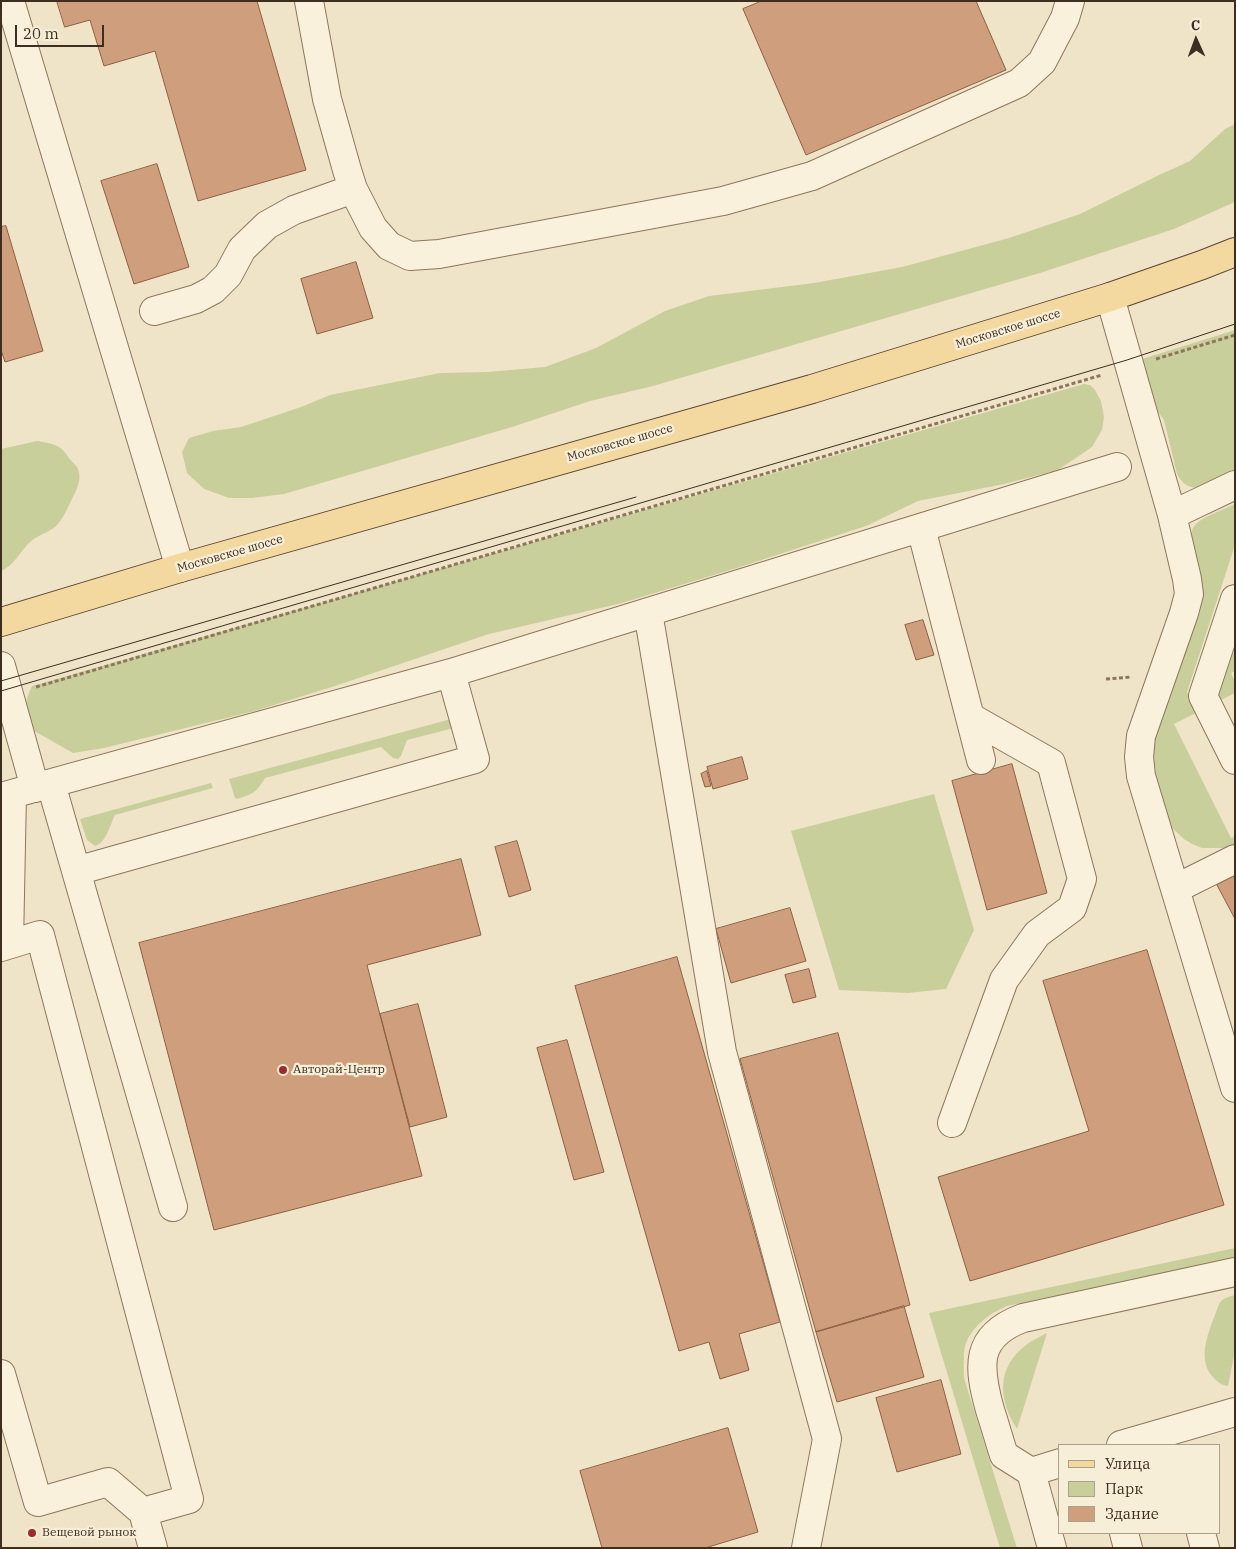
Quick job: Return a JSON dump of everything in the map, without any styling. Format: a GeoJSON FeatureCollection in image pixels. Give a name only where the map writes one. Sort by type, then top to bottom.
{"type":"FeatureCollection","features":[{"type":"Feature","properties":{"kind":"main road","name":"Московское шоссе"},"geometry":{"type":"LineString","coordinates":[[1,622],[180,568],[812,389],[1110,297],[1235,252]]}},
{"type":"Feature","properties":{"kind":"lane"},"geometry":{"type":"LineString","coordinates":[[10,1],[180,568]]}},
{"type":"Feature","properties":{"kind":"lane"},"geometry":{"type":"LineString","coordinates":[[309,1],[327,99],[354,188],[373,228],[389,246],[410,256],[439,254],[723,201],[812,176],[1019,83],[1042,62],[1065,18],[1070,1]]}},
{"type":"Feature","properties":{"kind":"lane"},"geometry":{"type":"LineString","coordinates":[[154,311],[196,299],[213,290],[228,275],[242,248],[267,225],[294,210],[354,188]]}},
{"type":"Feature","properties":{"kind":"lane"},"geometry":{"type":"LineString","coordinates":[[1110,297],[1182,552],[1189,594],[1141,736],[1139,757],[1141,776],[1235,1088]]}},
{"type":"Feature","properties":{"kind":"lane"},"geometry":{"type":"LineString","coordinates":[[25,791],[451,673],[1117,467]]}},
{"type":"Feature","properties":{"kind":"lane"},"geometry":{"type":"LineString","coordinates":[[1172,515],[1235,485]]}},
{"type":"Feature","properties":{"kind":"lane"},"geometry":{"type":"LineString","coordinates":[[921,528],[981,760]]}},
{"type":"Feature","properties":{"kind":"lane"},"geometry":{"type":"LineString","coordinates":[[1235,599],[1203,696],[1235,760]]}},
{"type":"Feature","properties":{"kind":"lane"},"geometry":{"type":"LineString","coordinates":[[648,612],[722,1052],[828,1439],[806,1548]]}},
{"type":"Feature","properties":{"kind":"lane"},"geometry":{"type":"LineString","coordinates":[[1,666],[9,694],[25,791],[5,946],[40,936],[189,1499],[143,1512]]}},
{"type":"Feature","properties":{"kind":"lane"},"geometry":{"type":"LineString","coordinates":[[76,871],[475,759],[451,673]]}},
{"type":"Feature","properties":{"kind":"lane"},"geometry":{"type":"LineString","coordinates":[[952,1123],[1004,980],[1038,934],[1072,908],[1082,879],[1051,763],[970,717]]}},
{"type":"Feature","properties":{"kind":"lane"},"geometry":{"type":"LineString","coordinates":[[25,791],[76,871],[173,1207]]}},
{"type":"Feature","properties":{"kind":"lane"},"geometry":{"type":"LineString","coordinates":[[1175,889],[1235,859]]}},
{"type":"Feature","properties":{"kind":"lane"},"geometry":{"type":"LineString","coordinates":[[1052,1548],[1031,1472],[1004,1455],[983,1385],[981,1370],[983,1357],[992,1337],[999,1330],[1023,1318],[1235,1272]]}},
{"type":"Feature","properties":{"kind":"lane"},"geometry":{"type":"LineString","coordinates":[[1,1374],[38,1502],[108,1482],[143,1512],[153,1548]]}},
{"type":"Feature","properties":{"kind":"lane"},"geometry":{"type":"LineString","coordinates":[[1129,1444],[1175,1438],[1235,1412]]}},
{"type":"Feature","properties":{"kind":"lane"},"geometry":{"type":"LineString","coordinates":[[1031,1472],[1058,1464]]}},
{"type":"Feature","properties":{"kind":"lane"},"geometry":{"type":"LineString","coordinates":[[1124,1534],[1128,1548]]}},
{"type":"Feature","properties":{"kind":"lane"},"geometry":{"type":"LineString","coordinates":[[1201,1534],[1205,1548]]}},
{"type":"Feature","properties":{"kind":"path"},"geometry":{"type":"LineString","coordinates":[[9,694],[1235,335]]}},
{"type":"Feature","properties":{"kind":"green space"},"geometry":{"type":"Polygon","coordinates":[[[1235,124],[1235,202],[1174,229],[1040,273],[653,386],[590,401],[512,427],[284,494],[252,498],[229,498],[204,489],[187,473],[182,452],[189,438],[213,431],[241,427],[330,395],[440,373],[487,372],[545,367],[596,348],[665,311],[709,296],[814,283],[902,267],[1009,238],[1080,214],[1190,161],[1225,129],[1235,124]]]}},
{"type":"Feature","properties":{"kind":"green space"},"geometry":{"type":"Polygon","coordinates":[[[1235,330],[1235,471],[1212,483],[1196,488],[1183,482],[1177,474],[1164,420],[1149,399],[1142,359],[1235,330]]]}},
{"type":"Feature","properties":{"kind":"green space"},"geometry":{"type":"Polygon","coordinates":[[[1084,384],[1090,385],[1095,390],[1101,401],[1104,417],[1102,430],[1092,447],[1058,470],[1004,484],[918,501],[866,526],[740,567],[622,603],[489,634],[255,711],[104,748],[73,753],[29,728],[26,707],[27,697],[32,686],[1084,384]]]}},
{"type":"Feature","properties":{"kind":"green space"},"geometry":{"type":"Polygon","coordinates":[[[37,441],[52,444],[63,450],[79,471],[79,483],[62,519],[57,525],[29,543],[11,565],[1,571],[1,449],[37,441]]]}},
{"type":"Feature","properties":{"kind":"green space"},"geometry":{"type":"Polygon","coordinates":[[[1235,504],[1235,545],[1187,692],[1196,713],[1174,724],[1231,838],[1235,836],[1235,845],[1226,848],[1202,848],[1184,839],[1172,828],[1165,818],[1151,765],[1156,726],[1200,611],[1202,585],[1191,536],[1193,529],[1203,519],[1235,504]]]}},
{"type":"Feature","properties":{"kind":"green space"},"geometry":{"type":"Polygon","coordinates":[[[1232,653],[1235,653],[1235,671],[1231,673],[1235,681],[1235,693],[1219,701],[1217,699],[1223,668],[1232,653]]]}},
{"type":"Feature","properties":{"kind":"green space"},"geometry":{"type":"Polygon","coordinates":[[[451,719],[454,728],[407,740],[398,759],[393,758],[381,747],[265,778],[254,792],[247,796],[235,798],[229,779],[451,719]]]}},
{"type":"Feature","properties":{"kind":"green space"},"geometry":{"type":"Polygon","coordinates":[[[211,783],[213,788],[115,815],[105,838],[99,844],[95,846],[87,840],[80,819],[211,783]]]}},
{"type":"Feature","properties":{"kind":"green space"},"geometry":{"type":"Polygon","coordinates":[[[934,794],[974,930],[946,989],[908,993],[839,990],[791,831],[934,794]]]}},
{"type":"Feature","properties":{"kind":"green space"},"geometry":{"type":"Polygon","coordinates":[[[1235,1248],[1235,1258],[1007,1306],[982,1321],[976,1327],[965,1346],[964,1378],[1017,1548],[1000,1548],[929,1313],[1235,1248]]]}},
{"type":"Feature","properties":{"kind":"green space"},"geometry":{"type":"Polygon","coordinates":[[[1235,1295],[1235,1351],[1228,1386],[1223,1385],[1212,1376],[1207,1368],[1205,1350],[1206,1340],[1219,1304],[1222,1300],[1235,1295]]]}},
{"type":"Feature","properties":{"kind":"green space"},"geometry":{"type":"Polygon","coordinates":[[[1047,1333],[1017,1429],[1006,1406],[1003,1384],[1005,1374],[1016,1354],[1028,1343],[1047,1333]]]}},
{"type":"Feature","properties":{"kind":"building"},"geometry":{"type":"Polygon","coordinates":[[[57,1],[257,1],[306,170],[198,201],[155,51],[104,66],[90,20],[65,27],[57,1]]]}},
{"type":"Feature","properties":{"kind":"building"},"geometry":{"type":"Polygon","coordinates":[[[762,1],[976,1],[1006,70],[806,155],[743,9],[762,1]]]}},
{"type":"Feature","properties":{"kind":"building"},"geometry":{"type":"Polygon","coordinates":[[[157,164],[189,267],[134,284],[101,181],[157,164]]]}},
{"type":"Feature","properties":{"kind":"building"},"geometry":{"type":"Polygon","coordinates":[[[6,226],[43,351],[5,362],[1,350],[1,227],[6,226]]]}},
{"type":"Feature","properties":{"kind":"building"},"geometry":{"type":"Polygon","coordinates":[[[356,262],[373,318],[317,334],[301,279],[356,262]]]}},
{"type":"Feature","properties":{"kind":"building"},"geometry":{"type":"Polygon","coordinates":[[[923,620],[934,655],[916,660],[905,625],[923,620]]]}},
{"type":"Feature","properties":{"kind":"building"},"geometry":{"type":"Polygon","coordinates":[[[742,757],[748,779],[713,789],[707,767],[742,757]]]}},
{"type":"Feature","properties":{"kind":"building"},"geometry":{"type":"Polygon","coordinates":[[[1012,764],[1047,893],[987,910],[952,781],[1012,764]]]}},
{"type":"Feature","properties":{"kind":"building"},"geometry":{"type":"Polygon","coordinates":[[[707,771],[711,786],[705,787],[701,774],[707,771]]]}},
{"type":"Feature","properties":{"kind":"building"},"geometry":{"type":"Polygon","coordinates":[[[517,841],[531,890],[509,897],[495,847],[517,841]]]}},
{"type":"Feature","properties":{"kind":"building","name":"Авторай-Центр"},"geometry":{"type":"Polygon","coordinates":[[[461,859],[481,935],[367,965],[422,1176],[214,1230],[139,943],[461,859]]]}},
{"type":"Feature","properties":{"kind":"building"},"geometry":{"type":"Polygon","coordinates":[[[1235,876],[1235,919],[1217,885],[1235,876]]]}},
{"type":"Feature","properties":{"kind":"building"},"geometry":{"type":"Polygon","coordinates":[[[790,908],[806,961],[731,983],[716,929],[790,908]]]}},
{"type":"Feature","properties":{"kind":"building"},"geometry":{"type":"Polygon","coordinates":[[[1147,950],[1224,1205],[970,1281],[938,1177],[1089,1131],[1043,981],[1147,950]]]}},
{"type":"Feature","properties":{"kind":"building"},"geometry":{"type":"Polygon","coordinates":[[[677,957],[780,1322],[739,1334],[749,1370],[720,1379],[709,1342],[679,1351],[575,986],[677,957]]]}},
{"type":"Feature","properties":{"kind":"building"},"geometry":{"type":"Polygon","coordinates":[[[809,969],[816,997],[793,1003],[785,975],[809,969]]]}},
{"type":"Feature","properties":{"kind":"building"},"geometry":{"type":"Polygon","coordinates":[[[418,1004],[447,1117],[410,1127],[380,1014],[418,1004]]]}},
{"type":"Feature","properties":{"kind":"building"},"geometry":{"type":"Polygon","coordinates":[[[838,1033],[910,1305],[816,1332],[740,1059],[838,1033]]]}},
{"type":"Feature","properties":{"kind":"building"},"geometry":{"type":"Polygon","coordinates":[[[567,1040],[604,1172],[574,1180],[537,1048],[567,1040]]]}},
{"type":"Feature","properties":{"kind":"building"},"geometry":{"type":"Polygon","coordinates":[[[904,1306],[924,1377],[837,1402],[816,1332],[904,1306]]]}},
{"type":"Feature","properties":{"kind":"building"},"geometry":{"type":"Polygon","coordinates":[[[941,1380],[961,1454],[897,1472],[876,1398],[941,1380]]]}},
{"type":"Feature","properties":{"kind":"building"},"geometry":{"type":"Polygon","coordinates":[[[728,1428],[758,1532],[705,1548],[602,1548],[580,1471],[728,1428]]]}},
{"type":"Feature","properties":{"kind":"tram line"},"geometry":{"type":"LineString","coordinates":[[1,691],[1127,360],[1235,324]]}},
{"type":"Feature","properties":{"kind":"tram line"},"geometry":{"type":"LineString","coordinates":[[1,681],[636,497]]}},
{"type":"Feature","properties":{"kind":"place","name":"Авторай-Центр"},"geometry":{"type":"Point","coordinates":[283,1070]}},
{"type":"Feature","properties":{"kind":"place","name":"Вещевой рынок"},"geometry":{"type":"Point","coordinates":[32,1533]}}]}
